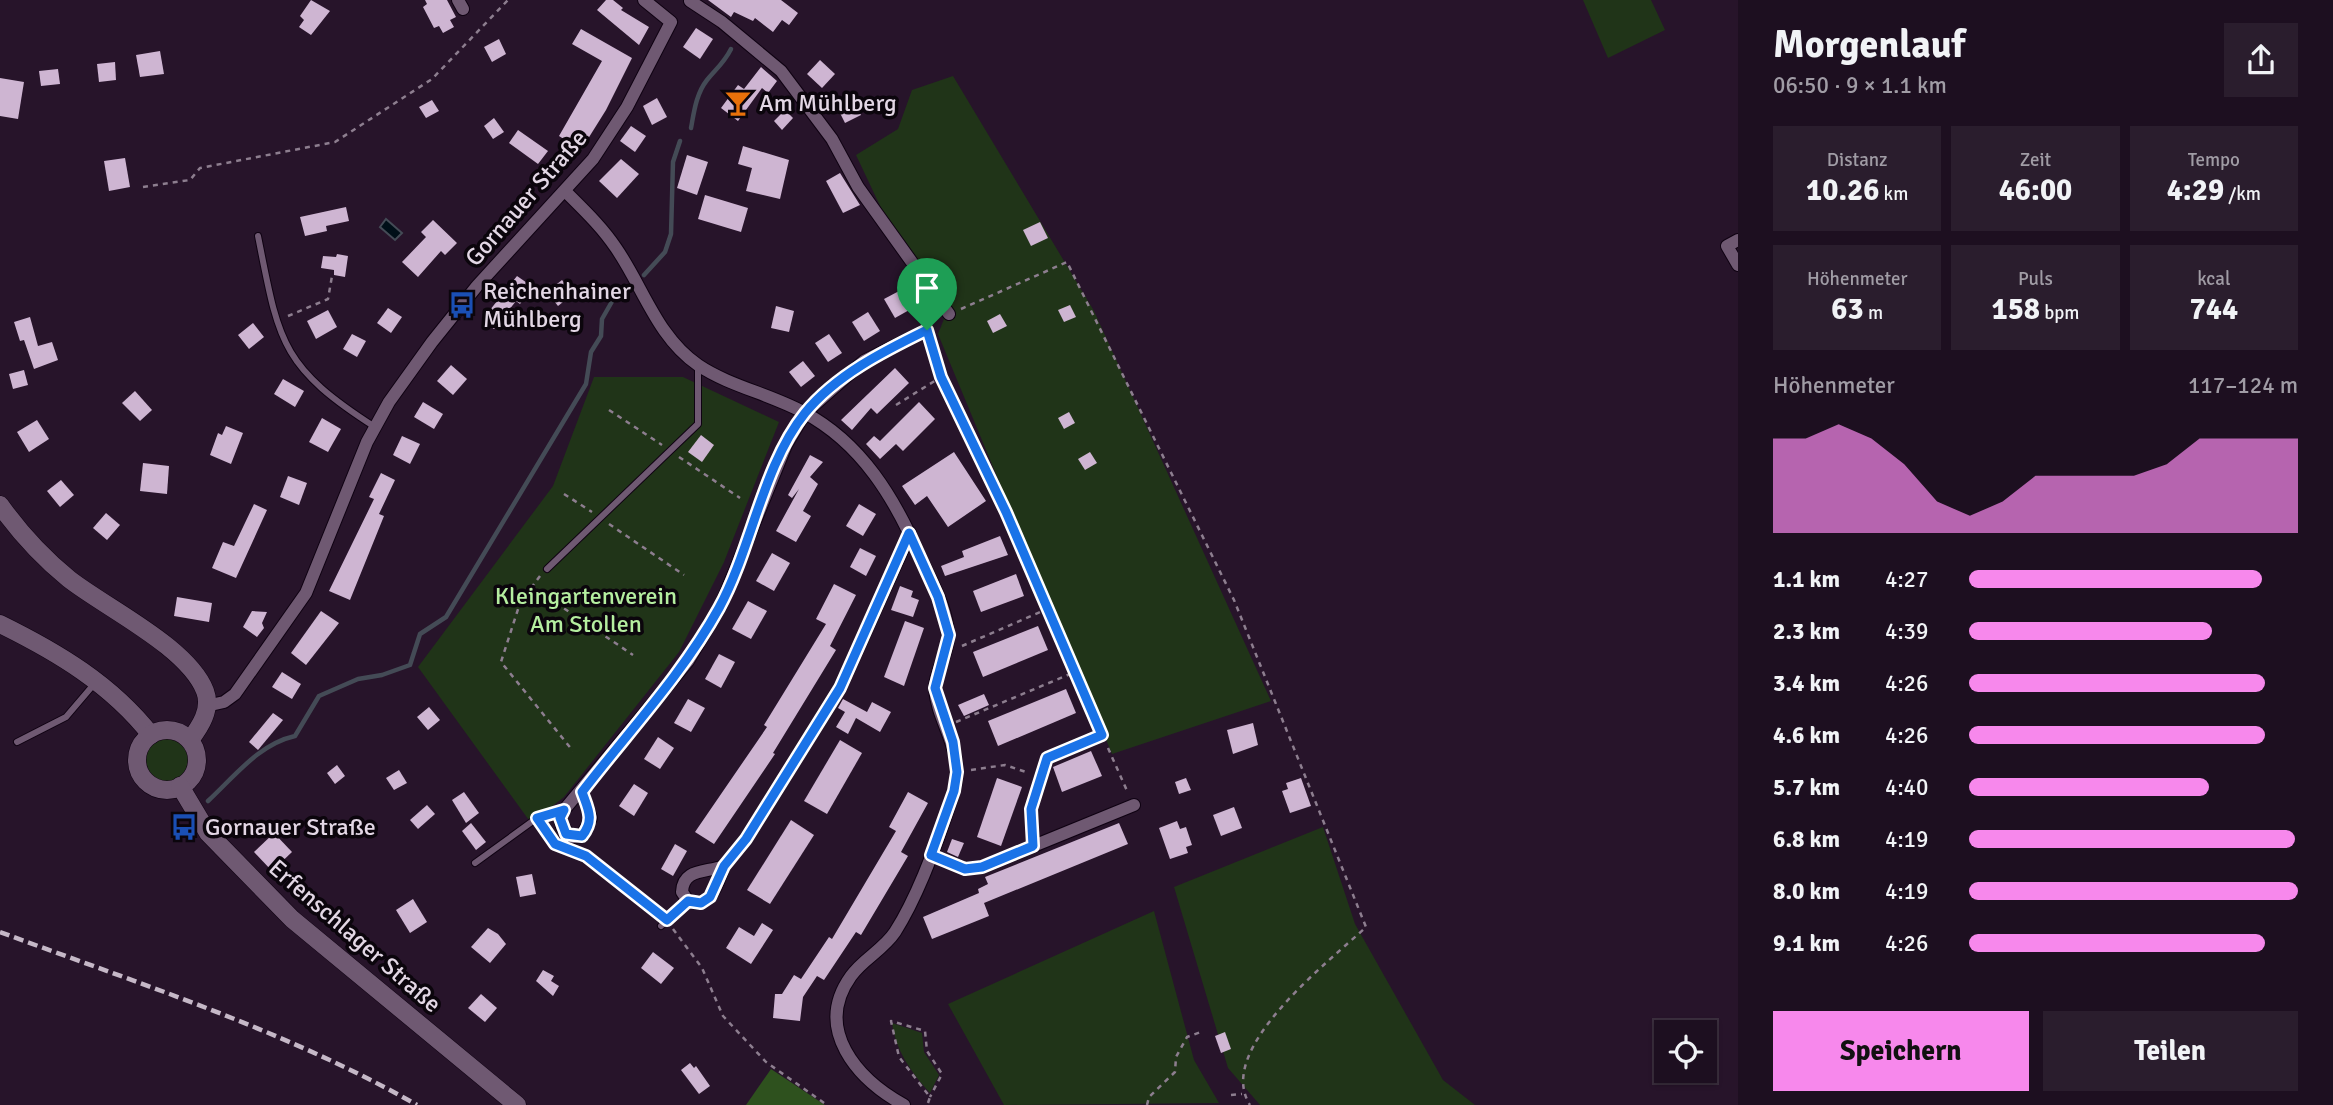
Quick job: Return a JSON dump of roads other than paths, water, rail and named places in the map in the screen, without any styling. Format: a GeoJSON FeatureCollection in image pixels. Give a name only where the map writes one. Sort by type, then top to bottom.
{"type":"FeatureCollection","features":[{"type":"Feature","properties":{"kind":"main road"},"geometry":{"type":"LineString","coordinates":[[0,505],[30,544],[70,579],[174,652],[206,692],[203,722],[190,740]]}},
{"type":"Feature","properties":{"kind":"main road"},"geometry":{"type":"LineString","coordinates":[[0,624],[50,649],[97,682],[133,712],[151,735]]}},
{"type":"Feature","properties":{"kind":"main road"},"geometry":{"type":"LineString","coordinates":[[170,730],[190,740],[197,753],[196,767],[191,778],[180,786],[162,789],[153,786],[142,775],[138,756],[151,735],[170,730]]}},
{"type":"Feature","properties":{"kind":"main road","name":"Erfenschlager Straße"},"geometry":{"type":"LineString","coordinates":[[180,786],[208,833],[292,919],[517,1105]]}},
{"type":"Feature","properties":{"kind":"street","name":"Gornauer Straße"},"geometry":{"type":"LineString","coordinates":[[206,706],[224,702],[235,694],[306,593],[375,427],[419,359],[447,323],[566,192],[593,159],[627,107],[671,22],[644,0]]}},
{"type":"Feature","properties":{"kind":"street"},"geometry":{"type":"LineString","coordinates":[[690,1],[722,22],[781,71],[832,139],[858,187],[949,314]]}},
{"type":"Feature","properties":{"kind":"street"},"geometry":{"type":"LineString","coordinates":[[566,192],[616,247],[661,326],[698,364],[805,413],[837,436],[869,467],[893,499],[938,597],[949,635],[935,688],[953,742],[957,772],[954,791],[931,855],[896,931],[881,950],[851,975],[838,1000],[836,1012],[839,1036],[848,1060],[864,1079],[904,1105]]}},
{"type":"Feature","properties":{"kind":"street"},"geometry":{"type":"LineString","coordinates":[[1738,240],[1727,246],[1738,265]]}},
{"type":"Feature","properties":{"kind":"street"},"geometry":{"type":"LineString","coordinates":[[582,792],[591,818],[582,836],[566,834],[560,818],[564,810],[582,792],[688,661],[720,605],[786,445],[805,413],[864,361],[927,330]]}},
{"type":"Feature","properties":{"kind":"street"},"geometry":{"type":"LineString","coordinates":[[724,866],[690,873],[682,885],[682,892],[688,901],[701,903],[710,897],[724,866],[746,839],[840,688],[909,533]]}},
{"type":"Feature","properties":{"kind":"street"},"geometry":{"type":"LineString","coordinates":[[1033,846],[1031,809],[1047,758],[1102,735]]}},
{"type":"Feature","properties":{"kind":"street"},"geometry":{"type":"LineString","coordinates":[[931,855],[965,869],[982,867],[1134,805]]}},
{"type":"Feature","properties":{"kind":"lane"},"geometry":{"type":"LineString","coordinates":[[258,236],[274,320],[290,355],[317,385],[375,427]]}},
{"type":"Feature","properties":{"kind":"lane"},"geometry":{"type":"LineString","coordinates":[[547,569],[698,424],[698,364]]}},
{"type":"Feature","properties":{"kind":"lane"},"geometry":{"type":"LineString","coordinates":[[18,742],[66,718],[97,682]]}},
{"type":"Feature","properties":{"kind":"lane"},"geometry":{"type":"LineString","coordinates":[[475,863],[537,818],[564,810]]}},
{"type":"Feature","properties":{"kind":"lane"},"geometry":{"type":"LineString","coordinates":[[661,926],[688,901]]}},
{"type":"Feature","properties":{"kind":"waterway"},"geometry":{"type":"LineString","coordinates":[[691,128],[700,91],[731,49]]}},
{"type":"Feature","properties":{"kind":"waterway"},"geometry":{"type":"LineString","coordinates":[[644,275],[665,252],[671,234],[673,162],[680,141]]}},
{"type":"Feature","properties":{"kind":"waterway"},"geometry":{"type":"LineString","coordinates":[[208,801],[259,753],[295,736],[319,696],[358,679],[382,675],[410,665],[420,634],[446,617],[586,384],[591,352],[601,336],[602,319],[614,298]]}},
{"type":"Feature","properties":{"kind":"railway"},"geometry":{"type":"LineString","coordinates":[[0,932],[265,1031],[368,1078],[417,1105]]}},
{"type":"Feature","properties":{"kind":"place","name":"Am Mühlberg"},"geometry":{"type":"Point","coordinates":[738,103]}},
{"type":"Feature","properties":{"kind":"place","name":"Reichenhainer Mühlberg"},"geometry":{"type":"Point","coordinates":[462,305]}},
{"type":"Feature","properties":{"kind":"place","name":"Gornauer Straße"},"geometry":{"type":"Point","coordinates":[184,827]}},
{"type":"Feature","properties":{"kind":"park label","name":"Kleingartenverein Am Stollen"},"geometry":{"type":"Point","coordinates":[586,610]}}]}
